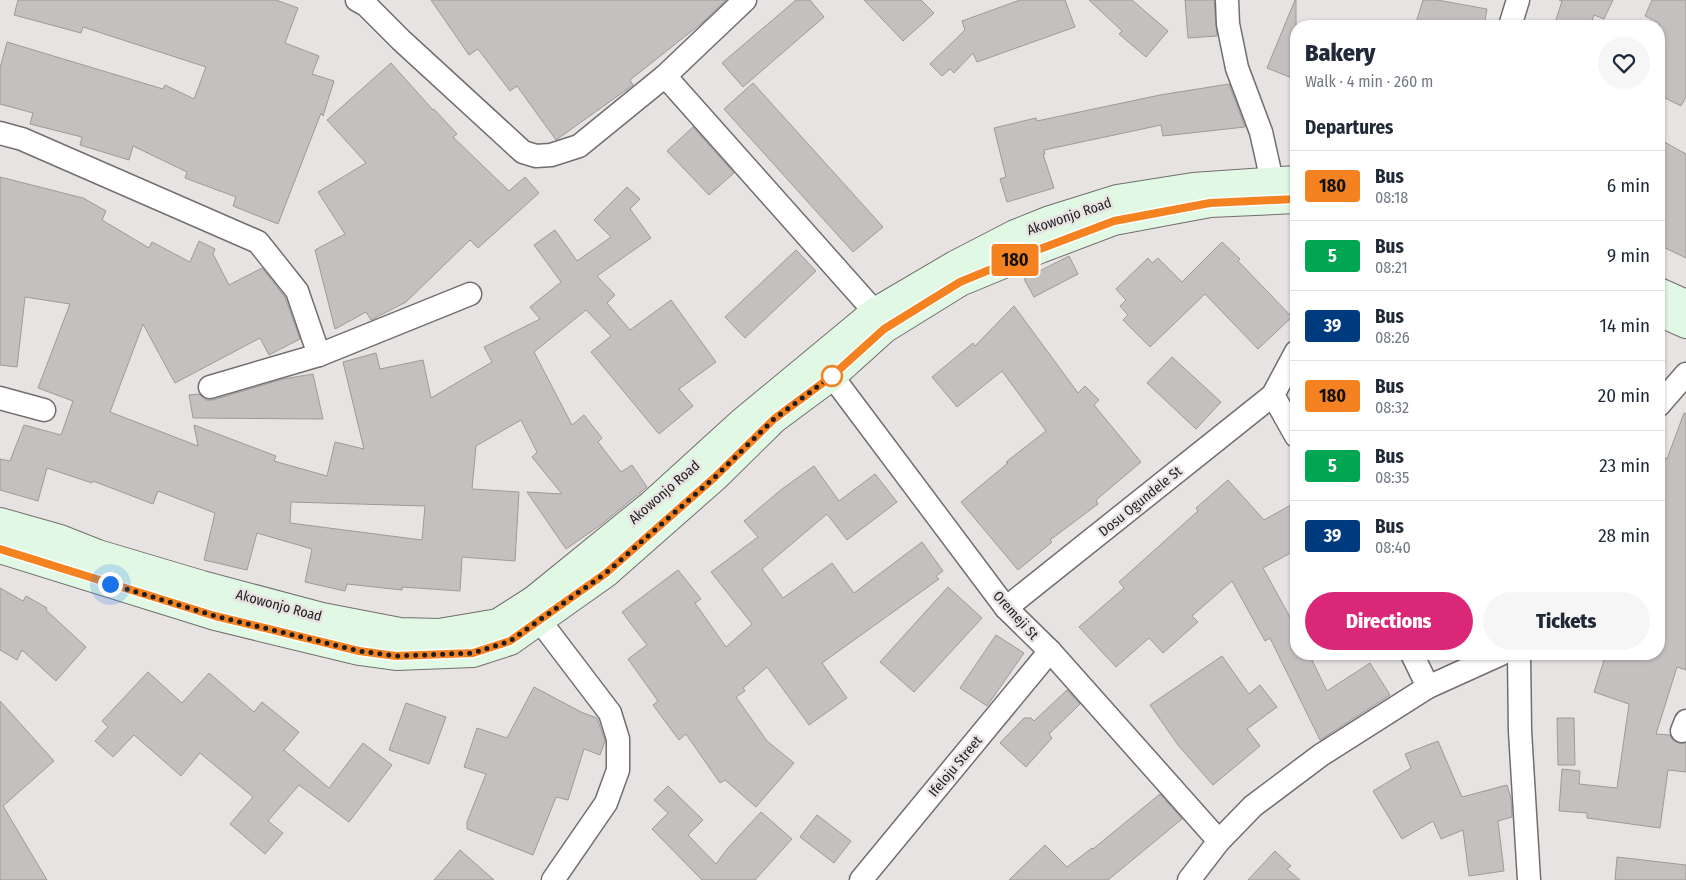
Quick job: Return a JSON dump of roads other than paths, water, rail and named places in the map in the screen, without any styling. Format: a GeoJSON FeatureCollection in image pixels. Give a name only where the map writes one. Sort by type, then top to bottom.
{"type":"FeatureCollection","features":[{"type":"Feature","properties":{"kind":"main road","name":"Akowonjo Road"},"geometry":{"type":"LineString","coordinates":[[0,522],[60,539],[98,554],[202,585],[322,617],[400,632],[439,633],[498,624],[534,600],[651,505],[741,423],[875,312],[955,265],[1015,234],[1050,220],[1117,199],[1193,187],[1284,180]]}},
{"type":"Feature","properties":{"kind":"main road","name":"Akowonjo Road"},"geometry":{"type":"LineString","coordinates":[[0,549],[215,616],[359,651],[396,656],[473,653],[510,641],[606,573],[715,477],[774,419],[832,376],[884,329],[960,282],[1114,221],[1210,203],[1290,199]]}},
{"type":"Feature","properties":{"kind":"main road"},"geometry":{"type":"LineString","coordinates":[[1665,295],[1686,304]]}},
{"type":"Feature","properties":{"kind":"main road"},"geometry":{"type":"LineString","coordinates":[[1665,315],[1686,324]]}},
{"type":"Feature","properties":{"kind":"street"},"geometry":{"type":"LineString","coordinates":[[357,0],[366,6],[523,152],[536,156],[551,155],[579,146],[665,76],[746,0]]}},
{"type":"Feature","properties":{"kind":"street"},"geometry":{"type":"LineString","coordinates":[[1227,0],[1228,24],[1237,68],[1261,132],[1284,180]]}},
{"type":"Feature","properties":{"kind":"street"},"geometry":{"type":"LineString","coordinates":[[1512,20],[1518,0]]}},
{"type":"Feature","properties":{"kind":"street"},"geometry":{"type":"LineString","coordinates":[[665,76],[875,312]]}},
{"type":"Feature","properties":{"kind":"street"},"geometry":{"type":"LineString","coordinates":[[0,133],[22,139],[258,242],[297,291],[319,354]]}},
{"type":"Feature","properties":{"kind":"street"},"geometry":{"type":"LineString","coordinates":[[210,387],[319,354],[470,294]]}},
{"type":"Feature","properties":{"kind":"street"},"geometry":{"type":"LineString","coordinates":[[1290,363],[1273,395],[1290,425]]}},
{"type":"Feature","properties":{"kind":"street"},"geometry":{"type":"LineString","coordinates":[[1665,398],[1686,374]]}},
{"type":"Feature","properties":{"kind":"street","name":"Oremeji St"},"geometry":{"type":"LineString","coordinates":[[832,376],[1006,608],[1050,651],[1219,841]]}},
{"type":"Feature","properties":{"kind":"street","name":"Dosu Ogundele St"},"geometry":{"type":"LineString","coordinates":[[1006,608],[1273,395]]}},
{"type":"Feature","properties":{"kind":"street"},"geometry":{"type":"LineString","coordinates":[[0,398],[44,410]]}},
{"type":"Feature","properties":{"kind":"street"},"geometry":{"type":"LineString","coordinates":[[540,621],[610,713],[618,739],[618,770],[606,803],[553,880]]}},
{"type":"Feature","properties":{"kind":"street","name":"Ifeloju Street"},"geometry":{"type":"LineString","coordinates":[[861,880],[1050,651]]}},
{"type":"Feature","properties":{"kind":"street"},"geometry":{"type":"LineString","coordinates":[[1415,660],[1428,687]]}},
{"type":"Feature","properties":{"kind":"street"},"geometry":{"type":"LineString","coordinates":[[1189,880],[1219,841],[1252,806],[1321,755],[1428,687],[1488,660]]}},
{"type":"Feature","properties":{"kind":"street"},"geometry":{"type":"LineString","coordinates":[[1519,660],[1520,731],[1529,880]]}}]}
